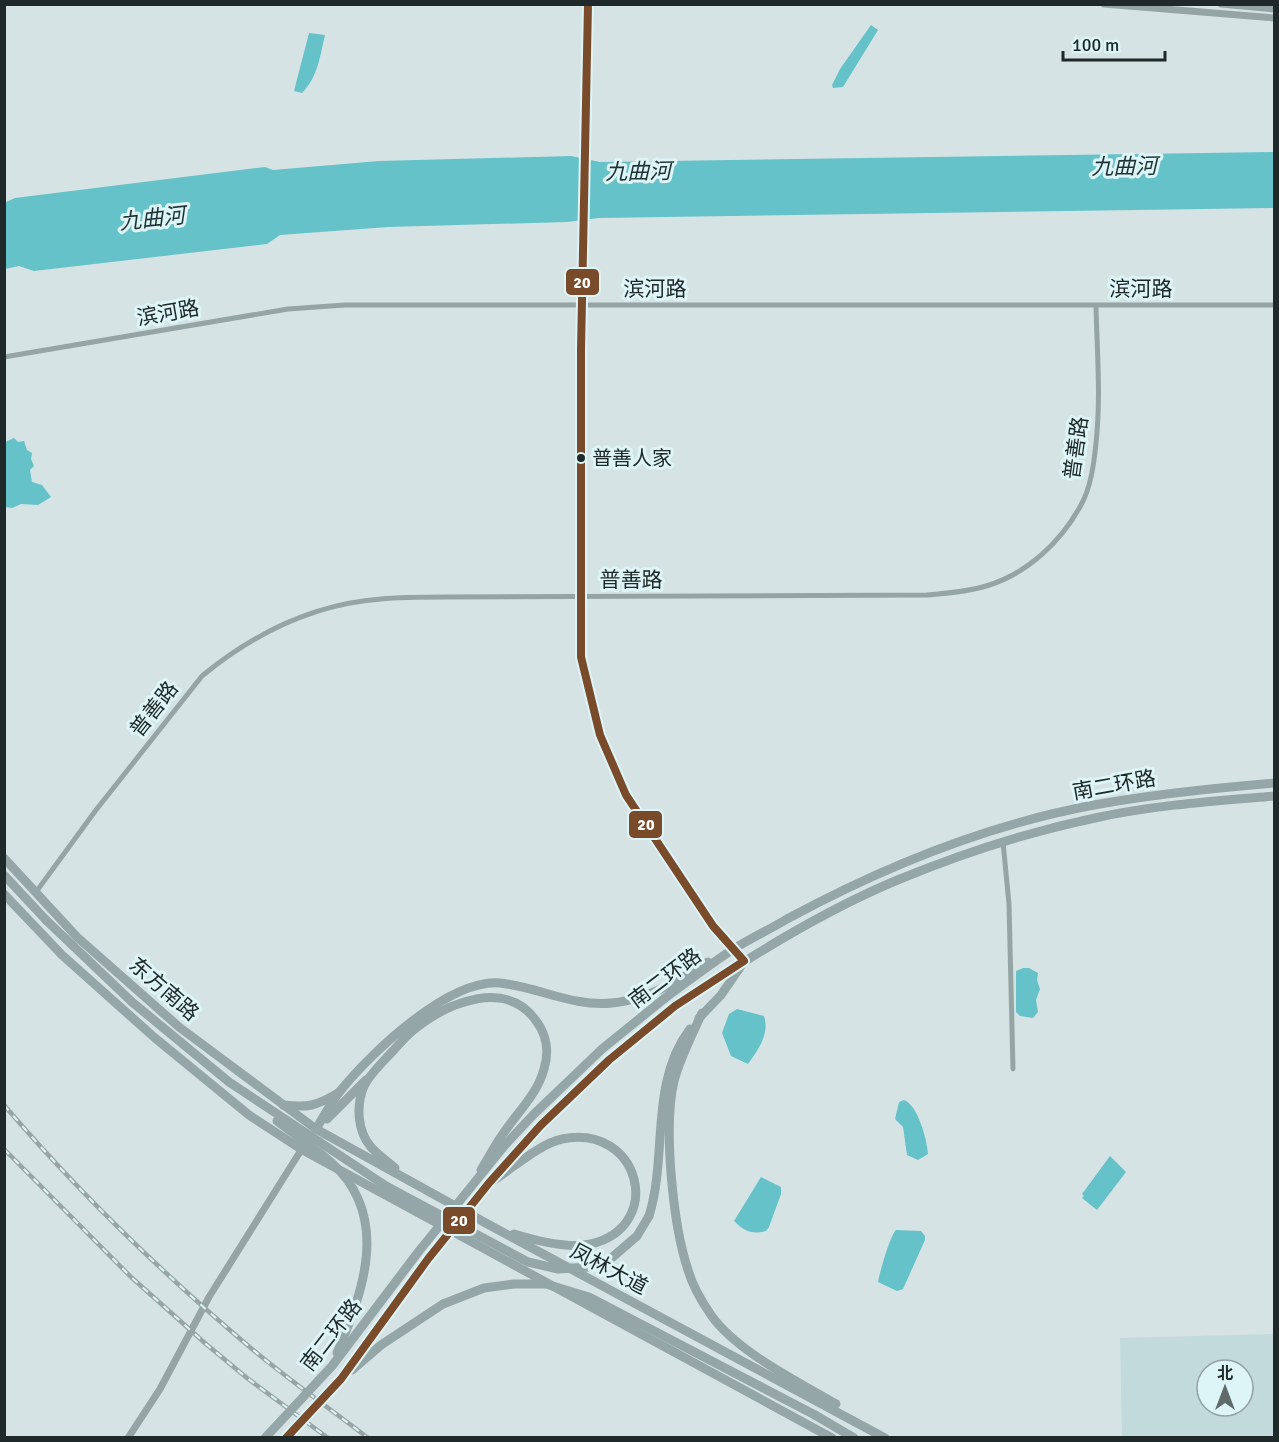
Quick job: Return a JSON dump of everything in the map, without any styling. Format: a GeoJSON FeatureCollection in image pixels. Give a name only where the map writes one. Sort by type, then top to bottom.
{"type":"FeatureCollection","features":[{"type":"Feature","properties":{"kind":"main road","name":"南二环路"},"geometry":{"type":"LineString","coordinates":[[265,1437],[332,1366],[475,1180],[533,1115],[602,1049],[665,998],[732,950],[848,888],[937,849],[1092,805],[1134,798],[1275,783]]}},
{"type":"Feature","properties":{"kind":"main road","name":"南二环路"},"geometry":{"type":"LineString","coordinates":[[286,1437],[341,1379],[428,1259],[489,1183],[541,1125],[601,1068],[675,1006],[744,961],[813,921],[898,879],[974,850],[1095,818],[1192,803],[1275,796]]}},
{"type":"Feature","properties":{"kind":"main road"},"geometry":{"type":"LineString","coordinates":[[1134,798],[1137,811]]}},
{"type":"Feature","properties":{"kind":"main road","name":"东方南路"},"geometry":{"type":"LineString","coordinates":[[4,858],[77,937],[179,1027],[316,1129]]}},
{"type":"Feature","properties":{"kind":"main road"},"geometry":{"type":"LineString","coordinates":[[4,875],[45,920],[124,995],[333,1164],[347,1181],[366,1221],[368,1250],[364,1277],[348,1327],[332,1366]]}},
{"type":"Feature","properties":{"kind":"main road","name":"东方南路"},"geometry":{"type":"LineString","coordinates":[[4,894],[62,955],[155,1038],[249,1115],[301,1149]]}},
{"type":"Feature","properties":{"kind":"main road"},"geometry":{"type":"LineString","coordinates":[[316,1129],[340,1092],[397,1032],[437,1005],[468,988],[498,983],[567,1000],[612,1003],[645,995],[732,950]]}},
{"type":"Feature","properties":{"kind":"main road"},"geometry":{"type":"LineString","coordinates":[[229,1082],[386,1186],[528,1262],[558,1269],[589,1267],[608,1261],[637,1236],[649,1216],[655,1197],[665,1121],[666,1080],[682,1040],[702,1013],[721,995],[744,961]]}},
{"type":"Feature","properties":{"kind":"main road"},"geometry":{"type":"LineString","coordinates":[[316,1129],[414,1029],[445,1008],[477,998],[500,997],[518,1004],[533,1016],[543,1031],[547,1050],[544,1071],[534,1091],[504,1132],[475,1180]]}},
{"type":"Feature","properties":{"kind":"main road"},"geometry":{"type":"LineString","coordinates":[[375,1071],[364,1086],[359,1109],[360,1125],[369,1146],[408,1180]]}},
{"type":"Feature","properties":{"kind":"main road"},"geometry":{"type":"LineString","coordinates":[[282,1105],[307,1108],[340,1092]]}},
{"type":"Feature","properties":{"kind":"main road"},"geometry":{"type":"LineString","coordinates":[[665,1121],[677,1225],[688,1272],[711,1315],[748,1350],[892,1437]]}},
{"type":"Feature","properties":{"kind":"main road","name":"凤林大道"},"geometry":{"type":"LineString","coordinates":[[316,1129],[885,1437]]}},
{"type":"Feature","properties":{"kind":"main road"},"geometry":{"type":"LineString","coordinates":[[489,1183],[533,1152],[561,1139],[586,1137],[612,1147],[625,1159],[634,1174],[635,1198],[627,1222],[611,1236],[590,1244],[558,1244],[535,1240],[494,1227]]}},
{"type":"Feature","properties":{"kind":"main road","name":"凤林大道"},"geometry":{"type":"LineString","coordinates":[[301,1149],[832,1437]]}},
{"type":"Feature","properties":{"kind":"main road"},"geometry":{"type":"LineString","coordinates":[[341,1379],[381,1345],[443,1304],[484,1288],[514,1284],[546,1284],[589,1297],[854,1437]]}},
{"type":"Feature","properties":{"kind":"street"},"geometry":{"type":"LineString","coordinates":[[588,4],[582,306],[581,657],[600,735],[626,795],[713,926],[744,961]]}},
{"type":"Feature","properties":{"kind":"street"},"geometry":{"type":"LineString","coordinates":[[1104,4],[1275,18]]}},
{"type":"Feature","properties":{"kind":"street"},"geometry":{"type":"LineString","coordinates":[[1221,4],[1275,9]]}},
{"type":"Feature","properties":{"kind":"street","name":"滨河路"},"geometry":{"type":"LineString","coordinates":[[4,357],[288,309],[345,305],[1274,305]]}},
{"type":"Feature","properties":{"kind":"street","name":"普善路"},"geometry":{"type":"LineString","coordinates":[[36,892],[96,810],[202,676],[224,658],[253,640],[320,610],[380,599],[927,595],[958,592],[988,585],[1015,573],[1045,553],[1064,531],[1082,504],[1091,476],[1098,416],[1096,306]]}},
{"type":"Feature","properties":{"kind":"street"},"geometry":{"type":"LineString","coordinates":[[1004,842],[1009,904],[1013,1069]]}},
{"type":"Feature","properties":{"kind":"street"},"geometry":{"type":"LineString","coordinates":[[128,1437],[160,1389],[209,1297],[301,1149],[316,1129]]}},
{"type":"Feature","properties":{"kind":"shaded area"},"geometry":{"type":"Polygon","coordinates":[[[1274,1334],[1274,1437],[1122,1437],[1120,1338],[1274,1334]]]}},
{"type":"Feature","properties":{"kind":"water"},"geometry":{"type":"Polygon","coordinates":[[[871,25],[878,30],[843,87],[833,88],[832,85],[840,69],[871,25]]]}},
{"type":"Feature","properties":{"kind":"water"},"geometry":{"type":"Polygon","coordinates":[[[309,33],[325,35],[315,73],[302,93],[294,91],[309,33]]]}},
{"type":"Feature","properties":{"kind":"water","name":"九曲河"},"geometry":{"type":"Polygon","coordinates":[[[1274,152],[1274,208],[599,218],[567,222],[388,227],[280,235],[267,244],[34,271],[19,266],[5,269],[4,203],[15,198],[265,167],[273,170],[379,161],[571,156],[600,162],[1274,152]]]}},
{"type":"Feature","properties":{"kind":"water"},"geometry":{"type":"Polygon","coordinates":[[[14,438],[18,442],[24,441],[27,450],[32,453],[31,459],[34,466],[30,470],[32,482],[42,485],[51,497],[38,505],[21,504],[12,508],[5,507],[5,442],[14,438]]]}},
{"type":"Feature","properties":{"kind":"water"},"geometry":{"type":"Polygon","coordinates":[[[1029,968],[1038,973],[1037,980],[1040,989],[1036,1000],[1038,1012],[1033,1018],[1020,1016],[1016,1012],[1016,971],[1029,968]]]}},
{"type":"Feature","properties":{"kind":"water"},"geometry":{"type":"Polygon","coordinates":[[[737,1009],[764,1016],[765,1029],[762,1042],[748,1064],[731,1056],[722,1033],[729,1014],[737,1009]]]}},
{"type":"Feature","properties":{"kind":"water"},"geometry":{"type":"Polygon","coordinates":[[[904,1100],[914,1109],[926,1140],[928,1154],[918,1160],[907,1155],[903,1127],[895,1119],[899,1102],[904,1100]]]}},
{"type":"Feature","properties":{"kind":"water"},"geometry":{"type":"Polygon","coordinates":[[[1110,1156],[1126,1172],[1097,1210],[1082,1198],[1084,1196],[1082,1194],[1110,1156]]]}},
{"type":"Feature","properties":{"kind":"water"},"geometry":{"type":"Polygon","coordinates":[[[761,1177],[781,1187],[781,1194],[766,1231],[752,1232],[745,1230],[734,1221],[761,1177]]]}},
{"type":"Feature","properties":{"kind":"water"},"geometry":{"type":"Polygon","coordinates":[[[896,1230],[921,1231],[925,1236],[903,1289],[897,1291],[878,1282],[888,1246],[896,1230]]]}},
{"type":"Feature","properties":{"kind":"railway"},"geometry":{"type":"LineString","coordinates":[[4,1105],[92,1201],[186,1292],[266,1360],[368,1438]]}},
{"type":"Feature","properties":{"kind":"railway"},"geometry":{"type":"LineString","coordinates":[[4,1149],[131,1277],[206,1344],[247,1378],[328,1438]]}},
{"type":"Feature","properties":{"kind":"transit line","name":"20"},"geometry":{"type":"LineString","coordinates":[[286,1438],[341,1379],[428,1259],[489,1183],[541,1125],[609,1060],[675,1006],[744,961],[713,926],[626,795],[600,735],[581,657],[581,350],[588,4]]}},
{"type":"Feature","properties":{"kind":"place","name":"普善人家"},"geometry":{"type":"Point","coordinates":[581,458]}}]}
